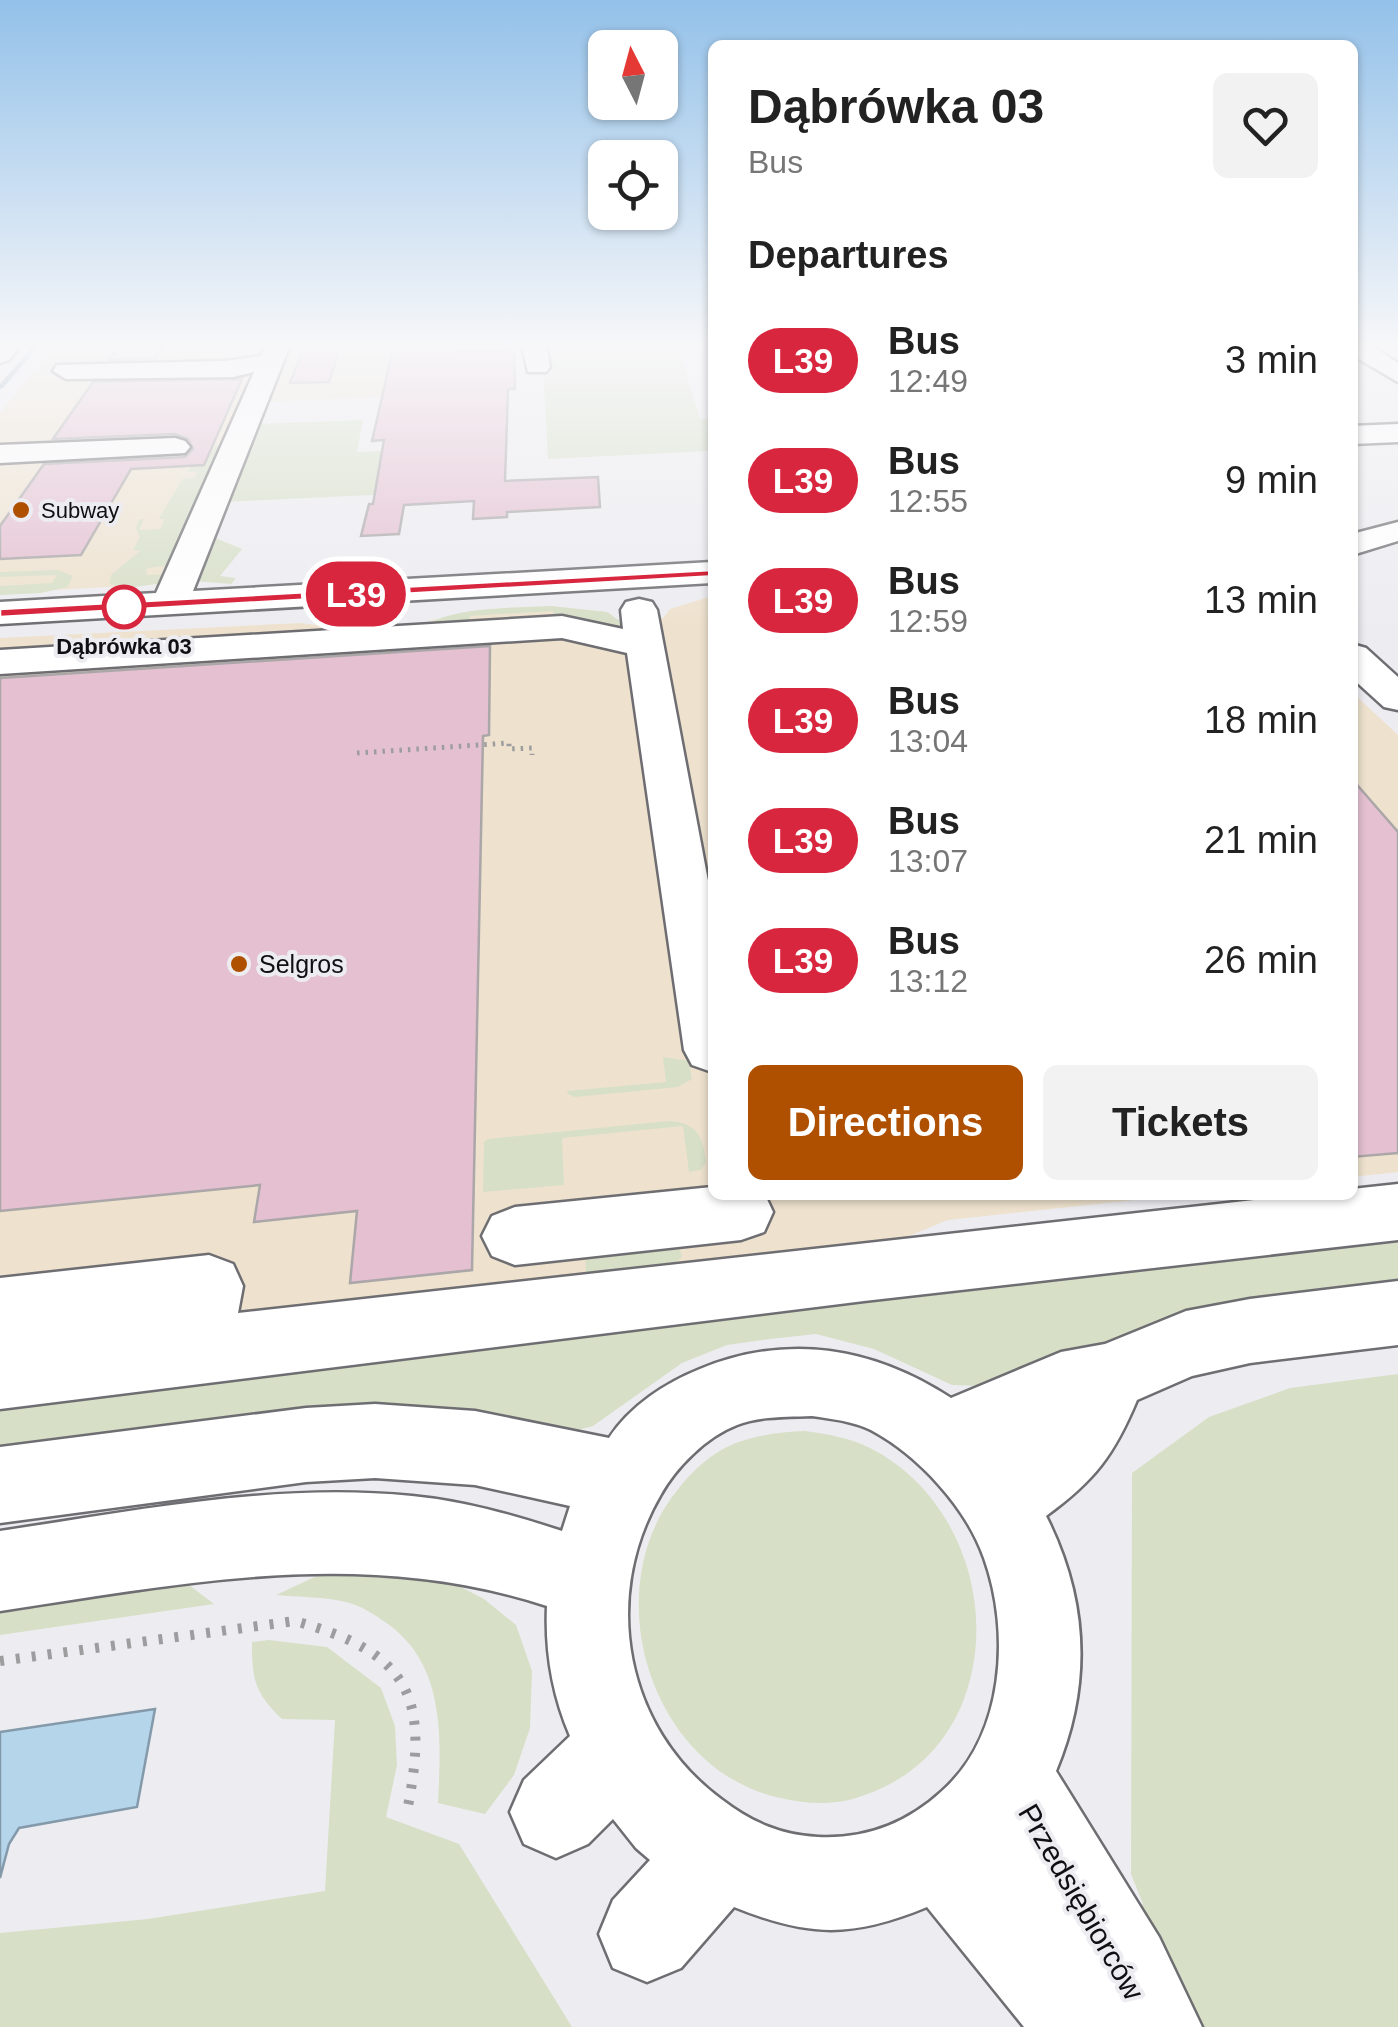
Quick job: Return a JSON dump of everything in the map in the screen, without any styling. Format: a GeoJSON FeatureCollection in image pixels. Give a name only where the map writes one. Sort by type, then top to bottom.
{"type":"FeatureCollection","features":[{"type":"Feature","properties":{"kind":"street"},"geometry":{"type":"LineString","coordinates":[[169,605],[238,440]]}},
{"type":"Feature","properties":{"kind":"street"},"geometry":{"type":"LineString","coordinates":[[0,454],[175,447]]}},
{"type":"Feature","properties":{"kind":"street"},"geometry":{"type":"LineString","coordinates":[[1358,534],[1397,530]]}},
{"type":"Feature","properties":{"kind":"street"},"geometry":{"type":"LineString","coordinates":[[1358,543],[1397,530]]}},
{"type":"Feature","properties":{"kind":"street"},"geometry":{"type":"LineString","coordinates":[[0,613],[708,574]]}},
{"type":"Feature","properties":{"kind":"street"},"geometry":{"type":"LineString","coordinates":[[632,578],[708,1026]]}},
{"type":"Feature","properties":{"kind":"street"},"geometry":{"type":"LineString","coordinates":[[380,638],[386,592]]}},
{"type":"Feature","properties":{"kind":"street"},"geometry":{"type":"LineString","coordinates":[[0,662],[562,627],[644,645]]}},
{"type":"Feature","properties":{"kind":"street"},"geometry":{"type":"LineString","coordinates":[[1358,639],[1391,690]]}},
{"type":"Feature","properties":{"kind":"street"},"geometry":{"type":"LineString","coordinates":[[1358,661],[1391,690]]}},
{"type":"Feature","properties":{"kind":"street"},"geometry":{"type":"LineString","coordinates":[[515,1236],[740,1204],[755,1284]]}},
{"type":"Feature","properties":{"kind":"street"},"geometry":{"type":"LineString","coordinates":[[0,1374],[755,1284],[1130,1218],[1398,1212]]}},
{"type":"Feature","properties":{"kind":"street"},"geometry":{"type":"LineString","coordinates":[[0,1310],[208,1286],[196,1350]]}},
{"type":"Feature","properties":{"kind":"street"},"geometry":{"type":"LineString","coordinates":[[946,1438],[1061,1387],[1107,1378],[1186,1344],[1250,1331],[1398,1313]]}},
{"type":"Feature","properties":{"kind":"street"},"geometry":{"type":"LineString","coordinates":[[1000,1502],[1051,1465],[1088,1430],[1101,1408],[1107,1378]]}},
{"type":"Feature","properties":{"kind":"street","name":"Przedsiębiorców"},"geometry":{"type":"LineString","coordinates":[[812,1381],[854,1388],[896,1404],[946,1438],[1000,1502],[1024,1552],[1038,1606],[1041,1665],[1032,1723],[1010,1777],[974,1825],[928,1860],[873,1882],[814,1887],[755,1873],[700,1845],[653,1802],[618,1751],[595,1693],[584,1636],[586,1578],[600,1526],[622,1479],[653,1441],[689,1411],[728,1393],[770,1382],[812,1381]]}},
{"type":"Feature","properties":{"kind":"street"},"geometry":{"type":"LineString","coordinates":[[0,1485],[306,1444],[376,1441],[475,1448],[622,1479]]}},
{"type":"Feature","properties":{"kind":"street"},"geometry":{"type":"LineString","coordinates":[[0,1571],[249,1535],[310,1534],[467,1544],[586,1578]]}},
{"type":"Feature","properties":{"kind":"street"},"geometry":{"type":"LineString","coordinates":[[556,1812],[618,1751]]}},
{"type":"Feature","properties":{"kind":"street","name":"Przedsiębiorców"},"geometry":{"type":"LineString","coordinates":[[1010,1777],[1152,2027]]}},
{"type":"Feature","properties":{"kind":"street"},"geometry":{"type":"LineString","coordinates":[[940,1850],[1088,2027]]}},
{"type":"Feature","properties":{"kind":"street"},"geometry":{"type":"LineString","coordinates":[[647,1934],[719,1854]]}},
{"type":"Feature","properties":{"kind":"path"},"geometry":{"type":"LineString","coordinates":[[356,753],[509,742],[509,749],[532,748],[532,755]]}},
{"type":"Feature","properties":{"kind":"path"},"geometry":{"type":"LineString","coordinates":[[0,1661],[295,1620],[334,1633],[370,1649],[392,1671],[411,1703],[418,1752],[408,1806]]}},
{"type":"Feature","properties":{"kind":"shaded area"},"geometry":{"type":"Polygon","coordinates":[[[0,440],[226,440],[162,584],[0,593],[0,440]]]}},
{"type":"Feature","properties":{"kind":"shaded area"},"geometry":{"type":"Polygon","coordinates":[[[708,597],[708,1200],[1135,1200],[948,1220],[880,1248],[862,1251],[866,1302],[0,1400],[0,638],[300,623],[334,627],[338,634],[423,629],[429,621],[473,611],[550,606],[607,612],[618,620],[663,618],[670,609],[708,597]]]}},
{"type":"Feature","properties":{"kind":"shaded area"},"geometry":{"type":"Polygon","coordinates":[[[1358,698],[1398,735],[1398,1172],[1358,1176],[1358,698]]]}},
{"type":"Feature","properties":{"kind":"green space"},"geometry":{"type":"Polygon","coordinates":[[[249,440],[359,440],[357,452],[422,449],[416,493],[224,502],[249,440]]]}},
{"type":"Feature","properties":{"kind":"green space"},"geometry":{"type":"Polygon","coordinates":[[[547,440],[708,440],[708,451],[548,459],[547,440]]]}},
{"type":"Feature","properties":{"kind":"green space"},"geometry":{"type":"Polygon","coordinates":[[[216,445],[226,445],[173,565],[147,568],[146,575],[172,574],[168,582],[129,588],[110,584],[111,575],[140,551],[133,550],[140,537],[136,528],[140,519],[144,519],[139,530],[160,529],[165,519],[159,519],[183,478],[194,478],[197,472],[187,472],[192,466],[204,465],[216,445]]]}},
{"type":"Feature","properties":{"kind":"green space"},"geometry":{"type":"Polygon","coordinates":[[[208,535],[242,549],[220,576],[236,578],[231,584],[193,581],[208,535]]]}},
{"type":"Feature","properties":{"kind":"green space"},"geometry":{"type":"Polygon","coordinates":[[[58,570],[73,576],[67,587],[0,595],[0,586],[52,583],[57,575],[0,577],[0,572],[58,570]]]}},
{"type":"Feature","properties":{"kind":"green space"},"geometry":{"type":"Polygon","coordinates":[[[550,606],[607,612],[618,620],[626,620],[615,630],[554,621],[553,611],[470,616],[469,626],[423,629],[433,621],[464,612],[550,606]]]}},
{"type":"Feature","properties":{"kind":"green space"},"geometry":{"type":"Polygon","coordinates":[[[663,1057],[689,1061],[692,1079],[678,1087],[575,1097],[568,1094],[567,1091],[666,1082],[663,1057]]]}},
{"type":"Feature","properties":{"kind":"green space"},"geometry":{"type":"Polygon","coordinates":[[[669,1121],[686,1125],[697,1132],[706,1162],[701,1170],[689,1172],[683,1126],[562,1138],[564,1185],[483,1192],[484,1142],[488,1139],[669,1121]]]}},
{"type":"Feature","properties":{"kind":"green space"},"geometry":{"type":"Polygon","coordinates":[[[1398,1241],[1398,1283],[1185,1315],[982,1386],[952,1385],[874,1349],[816,1334],[727,1345],[682,1363],[593,1426],[559,1435],[0,1464],[0,1400],[1398,1241]]]}},
{"type":"Feature","properties":{"kind":"green space"},"geometry":{"type":"Polygon","coordinates":[[[680,1250],[682,1257],[669,1267],[587,1282],[585,1258],[680,1250]]]}},
{"type":"Feature","properties":{"kind":"green space"},"geometry":{"type":"Polygon","coordinates":[[[1398,1374],[1398,2027],[1192,2027],[1128,1925],[1143,1904],[1131,1874],[1132,1473],[1209,1417],[1290,1388],[1398,1374]]]}},
{"type":"Feature","properties":{"kind":"green space"},"geometry":{"type":"Polygon","coordinates":[[[805,1431],[870,1448],[902,1469],[929,1496],[950,1527],[965,1561],[974,1598],[976,1636],[972,1673],[960,1709],[943,1739],[920,1763],[893,1782],[862,1796],[831,1803],[780,1798],[735,1780],[697,1751],[668,1714],[649,1670],[640,1622],[641,1575],[654,1529],[684,1481],[709,1458],[731,1445],[805,1431]]]}},
{"type":"Feature","properties":{"kind":"green space"},"geometry":{"type":"Polygon","coordinates":[[[334,1568],[442,1577],[484,1599],[516,1625],[532,1671],[530,1728],[514,1775],[485,1814],[438,1803],[436,1705],[421,1661],[407,1641],[383,1621],[352,1604],[276,1595],[334,1568]]]}},
{"type":"Feature","properties":{"kind":"green space"},"geometry":{"type":"Polygon","coordinates":[[[189,1585],[214,1604],[0,1635],[0,1611],[189,1585]]]}},
{"type":"Feature","properties":{"kind":"green space"},"geometry":{"type":"Polygon","coordinates":[[[269,1640],[327,1647],[381,1688],[395,1726],[397,1765],[386,1817],[459,1844],[572,2027],[0,2027],[0,1933],[148,1919],[325,1891],[335,1720],[282,1719],[266,1701],[254,1676],[252,1642],[269,1640]]]}},
{"type":"Feature","properties":{"kind":"water"},"geometry":{"type":"Polygon","coordinates":[[[155,1709],[137,1807],[19,1828],[9,1844],[0,1878],[0,1732],[155,1709]]]}},
{"type":"Feature","properties":{"kind":"building"},"geometry":{"type":"Polygon","coordinates":[[[188,440],[215,440],[204,465],[131,469],[81,555],[0,559],[0,526],[44,464],[185,457],[193,449],[188,440]]]}},
{"type":"Feature","properties":{"kind":"building"},"geometry":{"type":"Polygon","coordinates":[[[372,440],[506,440],[505,481],[598,477],[600,507],[507,512],[507,517],[473,519],[474,501],[404,505],[399,534],[361,536],[369,504],[373,504],[384,440],[372,440]]]}},
{"type":"Feature","properties":{"kind":"building","name":"Selgros"},"geometry":{"type":"Polygon","coordinates":[[[490,646],[489,735],[483,736],[472,1270],[350,1283],[357,1211],[254,1222],[260,1185],[0,1211],[0,678],[490,646]]]}},
{"type":"Feature","properties":{"kind":"building"},"geometry":{"type":"Polygon","coordinates":[[[1358,786],[1398,832],[1398,1153],[1358,1156],[1358,786]]]}},
{"type":"Feature","properties":{"kind":"bus line","name":"L39"},"geometry":{"type":"LineString","coordinates":[[0,613],[708,573]]}},
{"type":"Feature","properties":{"kind":"place","name":"Subway"},"geometry":{"type":"Point","coordinates":[21,510]}},
{"type":"Feature","properties":{"kind":"place","name":"Dąbrówka 03"},"geometry":{"type":"Point","coordinates":[124,607]}},
{"type":"Feature","properties":{"kind":"place","name":"Selgros"},"geometry":{"type":"Point","coordinates":[239,964]}}]}
